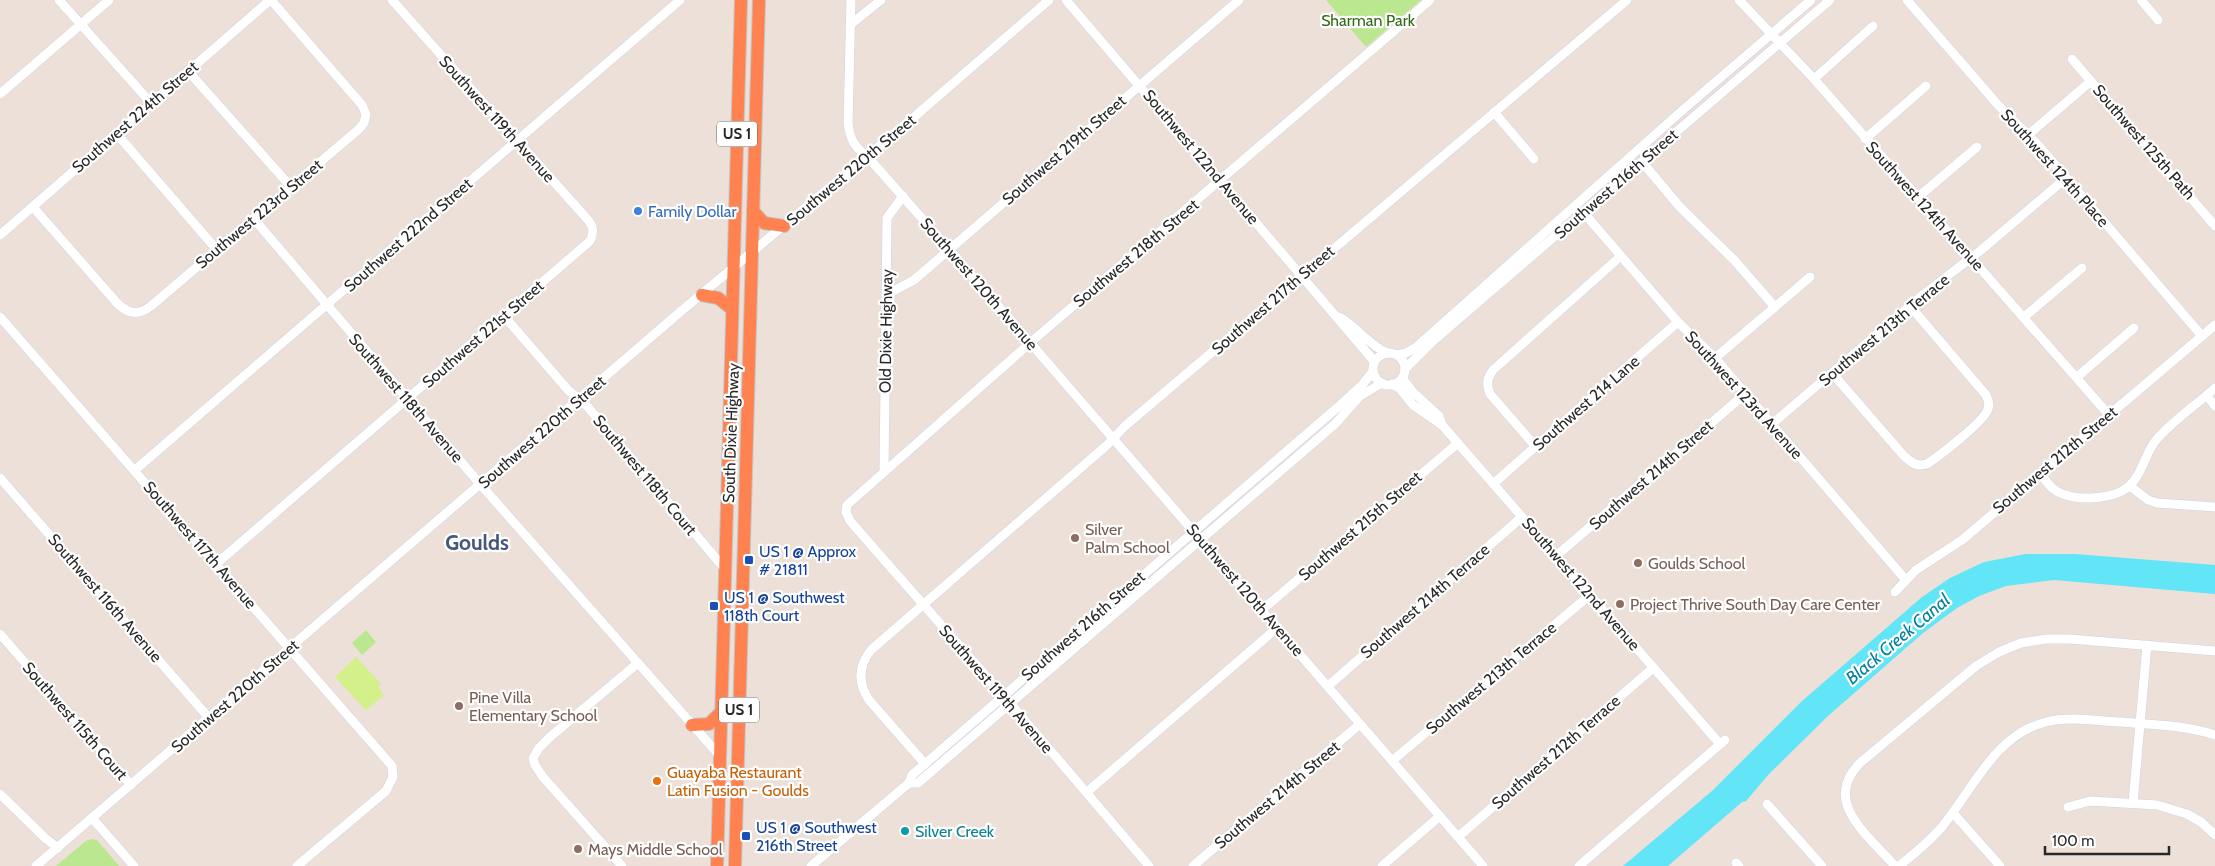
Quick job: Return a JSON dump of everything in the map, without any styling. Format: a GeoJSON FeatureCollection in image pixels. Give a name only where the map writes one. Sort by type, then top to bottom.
{"type":"FeatureCollection","features":[{"type":"Feature","properties":{"kind":"highway","name":"South Dixie Highway"},"geometry":{"type":"LineString","coordinates":[[720,756],[741,0]]}},
{"type":"Feature","properties":{"kind":"highway"},"geometry":{"type":"LineString","coordinates":[[751,0],[749,56],[757,74]]}},
{"type":"Feature","properties":{"kind":"highway","name":"South Dixie Highway"},"geometry":{"type":"LineString","coordinates":[[735,866],[759,0]]}},
{"type":"Feature","properties":{"kind":"highway"},"geometry":{"type":"LineString","coordinates":[[738,114],[745,134],[743,238],[744,247],[752,253]]}},
{"type":"Feature","properties":{"kind":"highway"},"geometry":{"type":"LineString","coordinates":[[753,211],[764,223],[784,226]]}},
{"type":"Feature","properties":{"kind":"highway"},"geometry":{"type":"LineString","coordinates":[[734,269],[741,277],[743,284],[740,382],[748,403]]}},
{"type":"Feature","properties":{"kind":"highway"},"geometry":{"type":"LineString","coordinates":[[702,295],[718,298],[732,310]]}},
{"type":"Feature","properties":{"kind":"highway"},"geometry":{"type":"LineString","coordinates":[[740,692],[732,671],[735,582],[733,576],[725,569],[735,565],[743,554]]}},
{"type":"Feature","properties":{"kind":"highway"},"geometry":{"type":"LineString","coordinates":[[692,725],[709,724],[722,711]]}},
{"type":"Feature","properties":{"kind":"highway","name":"US 1"},"geometry":{"type":"LineString","coordinates":[[717,866],[720,756]]}},
{"type":"Feature","properties":{"kind":"highway"},"geometry":{"type":"LineString","coordinates":[[719,794],[727,807],[725,866]]}},
{"type":"Feature","properties":{"kind":"street"},"geometry":{"type":"LineString","coordinates":[[59,0],[151,103]]}},
{"type":"Feature","properties":{"kind":"street"},"geometry":{"type":"LineString","coordinates":[[0,94],[109,0]]}},
{"type":"Feature","properties":{"kind":"street","name":"Southwest 224th Street"},"geometry":{"type":"LineString","coordinates":[[0,235],[270,0]]}},
{"type":"Feature","properties":{"kind":"street","name":"Southwest 223rd Street"},"geometry":{"type":"LineString","coordinates":[[33,207],[117,303],[125,310],[134,314],[151,306],[362,126],[366,114],[360,102],[270,0]]}},
{"type":"Feature","properties":{"kind":"street","name":"Southwest 119th Avenue"},"geometry":{"type":"LineString","coordinates":[[392,0],[591,224],[593,235],[590,241]]}},
{"type":"Feature","properties":{"kind":"street","name":"Southwest 222nd Street"},"geometry":{"type":"LineString","coordinates":[[135,470],[680,0]]}},
{"type":"Feature","properties":{"kind":"street"},"geometry":{"type":"LineString","coordinates":[[851,0],[850,135],[858,150],[867,156]]}},
{"type":"Feature","properties":{"kind":"street"},"geometry":{"type":"LineString","coordinates":[[850,25],[881,0]]}},
{"type":"Feature","properties":{"kind":"street","name":"Southwest 220th Street"},"geometry":{"type":"LineString","coordinates":[[36,866],[480,484],[1049,0]]}},
{"type":"Feature","properties":{"kind":"street","name":"Southwest 122nd Avenue"},"geometry":{"type":"LineString","coordinates":[[1066,0],[1374,361]]}},
{"type":"Feature","properties":{"kind":"street","name":"Southwest 219th Street"},"geometry":{"type":"LineString","coordinates":[[886,295],[914,280],[1239,0]]}},
{"type":"Feature","properties":{"kind":"street","name":"Southwest 218th Street"},"geometry":{"type":"LineString","coordinates":[[846,510],[850,501],[1030,343],[1430,0]]}},
{"type":"Feature","properties":{"kind":"street","name":"Southwest 217th Street"},"geometry":{"type":"LineString","coordinates":[[925,764],[863,690],[860,676],[862,666],[871,650],[1125,426],[1627,0]]}},
{"type":"Feature","properties":{"kind":"street","name":"Southwest 124th Avenue"},"geometry":{"type":"LineString","coordinates":[[1739,0],[1814,79],[2109,415]]}},
{"type":"Feature","properties":{"kind":"street","name":"Southwest 216th Street"},"geometry":{"type":"LineString","coordinates":[[1397,355],[1415,348],[1656,133],[1811,0]]}},
{"type":"Feature","properties":{"kind":"street","name":"Southwest 216th Street"},"geometry":{"type":"LineString","coordinates":[[1403,373],[1434,340],[1830,0]]}},
{"type":"Feature","properties":{"kind":"street","name":"Southwest 124th Place"},"geometry":{"type":"LineString","coordinates":[[1907,0],[1998,105],[2028,135],[2066,178],[2202,336]]}},
{"type":"Feature","properties":{"kind":"street"},"geometry":{"type":"LineString","coordinates":[[2142,0],[2158,20]]}},
{"type":"Feature","properties":{"kind":"street"},"geometry":{"type":"LineString","coordinates":[[1814,79],[1873,26]]}},
{"type":"Feature","properties":{"kind":"street","name":"Southwest 125th Path"},"geometry":{"type":"LineString","coordinates":[[2072,59],[2215,226]]}},
{"type":"Feature","properties":{"kind":"street"},"geometry":{"type":"LineString","coordinates":[[188,71],[291,188]]}},
{"type":"Feature","properties":{"kind":"street"},"geometry":{"type":"LineString","coordinates":[[2028,135],[2091,81]]}},
{"type":"Feature","properties":{"kind":"street"},"geometry":{"type":"LineString","coordinates":[[1865,139],[1926,86]]}},
{"type":"Feature","properties":{"kind":"street"},"geometry":{"type":"LineString","coordinates":[[1494,112],[1534,159]]}},
{"type":"Feature","properties":{"kind":"street"},"geometry":{"type":"LineString","coordinates":[[1583,212],[1586,202],[1594,192],[1649,145],[1656,133]]}},
{"type":"Feature","properties":{"kind":"street"},"geometry":{"type":"LineString","coordinates":[[116,134],[216,250]]}},
{"type":"Feature","properties":{"kind":"street"},"geometry":{"type":"LineString","coordinates":[[1917,198],[1977,147]]}},
{"type":"Feature","properties":{"kind":"street","name":"Southwest 120th Avenue"},"geometry":{"type":"LineString","coordinates":[[867,156],[1263,609],[1483,866]]}},
{"type":"Feature","properties":{"kind":"street"},"geometry":{"type":"LineString","coordinates":[[1642,162],[1680,207],[1735,261],[1776,307]]}},
{"type":"Feature","properties":{"kind":"street","name":"Southwest 213th Terrace"},"geometry":{"type":"LineString","coordinates":[[1772,424],[1910,306],[1972,258],[2066,178]]}},
{"type":"Feature","properties":{"kind":"street","name":"Old Dixie Highway"},"geometry":{"type":"LineString","coordinates":[[884,471],[887,218],[903,196]]}},
{"type":"Feature","properties":{"kind":"street","name":"Southwest 123rd Avenue"},"geometry":{"type":"LineString","coordinates":[[1583,212],[1678,322],[1715,358],[1906,579]]}},
{"type":"Feature","properties":{"kind":"street","name":"Southwest 118th Avenue"},"geometry":{"type":"LineString","coordinates":[[254,218],[326,306],[480,484],[720,756]]}},
{"type":"Feature","properties":{"kind":"street","name":"Southwest 221st Street"},"geometry":{"type":"LineString","coordinates":[[216,564],[590,241]]}},
{"type":"Feature","properties":{"kind":"street"},"geometry":{"type":"LineString","coordinates":[[1536,447],[1490,394],[1486,386],[1488,378],[1493,370],[1621,256]]}},
{"type":"Feature","properties":{"kind":"street"},"geometry":{"type":"LineString","coordinates":[[2024,317],[2082,268]]}},
{"type":"Feature","properties":{"kind":"street"},"geometry":{"type":"LineString","coordinates":[[1715,358],[1810,277]]}},
{"type":"Feature","properties":{"kind":"street"},"geometry":{"type":"LineString","coordinates":[[1832,373],[1913,464],[1921,465],[1933,460],[1975,426],[1986,415],[1989,405],[1982,390],[1910,306]]}},
{"type":"Feature","properties":{"kind":"street","name":"Southwest 122nd Avenue"},"geometry":{"type":"LineString","coordinates":[[1336,315],[1360,331],[1377,348],[1387,352]]}},
{"type":"Feature","properties":{"kind":"street","name":"Southwest 118th Court"},"geometry":{"type":"LineString","coordinates":[[504,316],[579,400],[587,406],[725,569]]}},
{"type":"Feature","properties":{"kind":"street","name":"Southwest 117th Avenue"},"geometry":{"type":"LineString","coordinates":[[0,317],[389,762],[393,771],[393,777],[386,791],[297,866]]}},
{"type":"Feature","properties":{"kind":"street","name":"Southwest 214 Lane"},"geometry":{"type":"LineString","coordinates":[[1493,484],[1678,322]]}},
{"type":"Feature","properties":{"kind":"street","name":"Southwest 212th Street"},"geometry":{"type":"LineString","coordinates":[[1895,592],[1906,579],[1925,564],[1954,546],[2215,326]]}},
{"type":"Feature","properties":{"kind":"street"},"geometry":{"type":"LineString","coordinates":[[2077,377],[2134,328]]}},
{"type":"Feature","properties":{"kind":"street"},"geometry":{"type":"LineString","coordinates":[[1387,352],[1397,355],[1404,363],[1403,373],[1392,384],[1382,383],[1377,380],[1373,371],[1374,361],[1387,352]]}},
{"type":"Feature","properties":{"kind":"street","name":"Southwest 216th Street"},"geometry":{"type":"LineString","coordinates":[[811,866],[909,783],[912,775],[1338,407],[1363,384],[1373,371]]}},
{"type":"Feature","properties":{"kind":"street","name":"Southwest 122nd Avenue"},"geometry":{"type":"LineString","coordinates":[[1403,373],[1413,392],[1439,416],[1442,425]]}},
{"type":"Feature","properties":{"kind":"street","name":"Southwest 216th Street"},"geometry":{"type":"LineString","coordinates":[[909,783],[918,783],[1335,424],[1360,396],[1382,383]]}},
{"type":"Feature","properties":{"kind":"street","name":"Southwest 122nd Avenue"},"geometry":{"type":"LineString","coordinates":[[1392,384],[1400,388],[1413,405],[1442,425],[1653,668],[1723,742],[1579,866]]}},
{"type":"Feature","properties":{"kind":"street"},"geometry":{"type":"LineString","coordinates":[[2040,473],[2056,491],[2072,496],[2105,497],[2130,486],[2137,477],[2156,440],[2215,388]]}},
{"type":"Feature","properties":{"kind":"street","name":"Southwest 214th Street"},"geometry":{"type":"LineString","coordinates":[[1556,556],[1745,394]]}},
{"type":"Feature","properties":{"kind":"street"},"geometry":{"type":"LineString","coordinates":[[2207,396],[2215,406]]}},
{"type":"Feature","properties":{"kind":"street","name":"Southwest 215th Street"},"geometry":{"type":"LineString","coordinates":[[1263,609],[1458,443]]}},
{"type":"Feature","properties":{"kind":"street","name":"Southwest 116th Avenue"},"geometry":{"type":"LineString","coordinates":[[0,478],[210,718]]}},
{"type":"Feature","properties":{"kind":"street"},"geometry":{"type":"LineString","coordinates":[[2130,486],[2148,500],[2157,503],[2215,507]]}},
{"type":"Feature","properties":{"kind":"street","name":"Southwest 119th Avenue"},"geometry":{"type":"LineString","coordinates":[[846,510],[850,521],[1150,866]]}},
{"type":"Feature","properties":{"kind":"street","name":"Southwest 214th Terrace"},"geometry":{"type":"LineString","coordinates":[[1328,686],[1522,517]]}},
{"type":"Feature","properties":{"kind":"street","name":"Southwest 213th Terrace"},"geometry":{"type":"LineString","coordinates":[[1392,761],[1590,595]]}},
{"type":"Feature","properties":{"kind":"street"},"geometry":{"type":"LineString","coordinates":[[1086,792],[1278,627]]}},
{"type":"Feature","properties":{"kind":"street","name":"Southwest 115th Court"},"geometry":{"type":"LineString","coordinates":[[0,634],[131,785]]}},
{"type":"Feature","properties":{"kind":"street"},"geometry":{"type":"LineString","coordinates":[[1894,866],[1851,815],[1845,803],[1844,790],[1850,774],[1860,763],[1966,673],[1999,652],[2021,644],[2046,639],[2070,639],[2215,651]]}},
{"type":"Feature","properties":{"kind":"street"},"geometry":{"type":"LineString","coordinates":[[2133,803],[2147,645]]}},
{"type":"Feature","properties":{"kind":"street"},"geometry":{"type":"LineString","coordinates":[[622,866],[543,777],[533,758],[539,748],[550,737],[638,663]]}},
{"type":"Feature","properties":{"kind":"street","name":"Southwest 212th Terrace"},"geometry":{"type":"LineString","coordinates":[[1458,836],[1653,668]]}},
{"type":"Feature","properties":{"kind":"street"},"geometry":{"type":"LineString","coordinates":[[1900,866],[1935,835],[1999,750],[2023,731],[2046,722],[2068,719],[2188,728],[2215,735]]}},
{"type":"Feature","properties":{"kind":"street","name":"Southwest 214th Street"},"geometry":{"type":"LineString","coordinates":[[1193,866],[1360,724]]}},
{"type":"Feature","properties":{"kind":"street"},"geometry":{"type":"LineString","coordinates":[[0,794],[45,838],[58,848]]}},
{"type":"Feature","properties":{"kind":"street"},"geometry":{"type":"LineString","coordinates":[[2068,807],[2090,801],[2133,803],[2178,810],[2196,819],[2215,835]]}},
{"type":"Feature","properties":{"kind":"street"},"geometry":{"type":"LineString","coordinates":[[1767,804],[1822,866]]}},
{"type":"Feature","properties":{"kind":"street"},"geometry":{"type":"LineString","coordinates":[[1953,813],[2000,866]]}},
{"type":"Feature","properties":{"kind":"street"},"geometry":{"type":"LineString","coordinates":[[1382,866],[1440,816]]}},
{"type":"Feature","properties":{"kind":"street"},"geometry":{"type":"LineString","coordinates":[[92,818],[134,866]]}},
{"type":"Feature","properties":{"kind":"green space","name":"Sharman Park"},"geometry":{"type":"Polygon","coordinates":[[[1326,0],[1421,0],[1366,47],[1326,0]]]}},
{"type":"Feature","properties":{"kind":"green space"},"geometry":{"type":"Polygon","coordinates":[[[366,630],[376,642],[362,655],[352,643],[366,630]]]}},
{"type":"Feature","properties":{"kind":"green space"},"geometry":{"type":"Polygon","coordinates":[[[356,657],[381,684],[378,687],[384,695],[366,710],[335,677],[356,657]]]}},
{"type":"Feature","properties":{"kind":"green space"},"geometry":{"type":"Polygon","coordinates":[[[97,840],[119,866],[56,866],[86,841],[97,840]]]}},
{"type":"Feature","properties":{"kind":"water","name":"Black Creek Canal"},"geometry":{"type":"Polygon","coordinates":[[[2026,554],[2075,554],[2215,565],[2215,594],[2054,580],[2006,586],[1979,596],[1957,608],[1923,633],[1828,716],[1769,774],[1746,801],[1742,802],[1668,866],[1623,866],[1712,791],[1801,702],[1922,597],[1950,578],[1984,562],[2026,554]]]}},
{"type":"Feature","properties":{"kind":"place","name":"Family Dollar"},"geometry":{"type":"Point","coordinates":[638,211]}},
{"type":"Feature","properties":{"kind":"place","name":"Silver Palm School"},"geometry":{"type":"Point","coordinates":[1075,538]}},
{"type":"Feature","properties":{"kind":"place","name":"US 1 @ Approx # 21811"},"geometry":{"type":"Point","coordinates":[749,560]}},
{"type":"Feature","properties":{"kind":"place","name":"Goulds School"},"geometry":{"type":"Point","coordinates":[1638,563]}},
{"type":"Feature","properties":{"kind":"place","name":"Project Thrive South Day Care Center"},"geometry":{"type":"Point","coordinates":[1620,604]}},
{"type":"Feature","properties":{"kind":"place","name":"US 1 @ Southwest 118th Court"},"geometry":{"type":"Point","coordinates":[714,606]}},
{"type":"Feature","properties":{"kind":"place","name":"Pine Villa Elementary School"},"geometry":{"type":"Point","coordinates":[459,706]}},
{"type":"Feature","properties":{"kind":"place","name":"Guayaba Restaurant Latin Fusion - Goulds"},"geometry":{"type":"Point","coordinates":[657,781]}},
{"type":"Feature","properties":{"kind":"place","name":"Silver Creek"},"geometry":{"type":"Point","coordinates":[905,831]}},
{"type":"Feature","properties":{"kind":"place","name":"US 1 @ Southwest 216th Street"},"geometry":{"type":"Point","coordinates":[746,836]}},
{"type":"Feature","properties":{"kind":"place","name":"Mays Middle School"},"geometry":{"type":"Point","coordinates":[578,849]}},
{"type":"Feature","properties":{"kind":"district","name":"Goulds"},"geometry":{"type":"Point","coordinates":[477,542]}}]}
